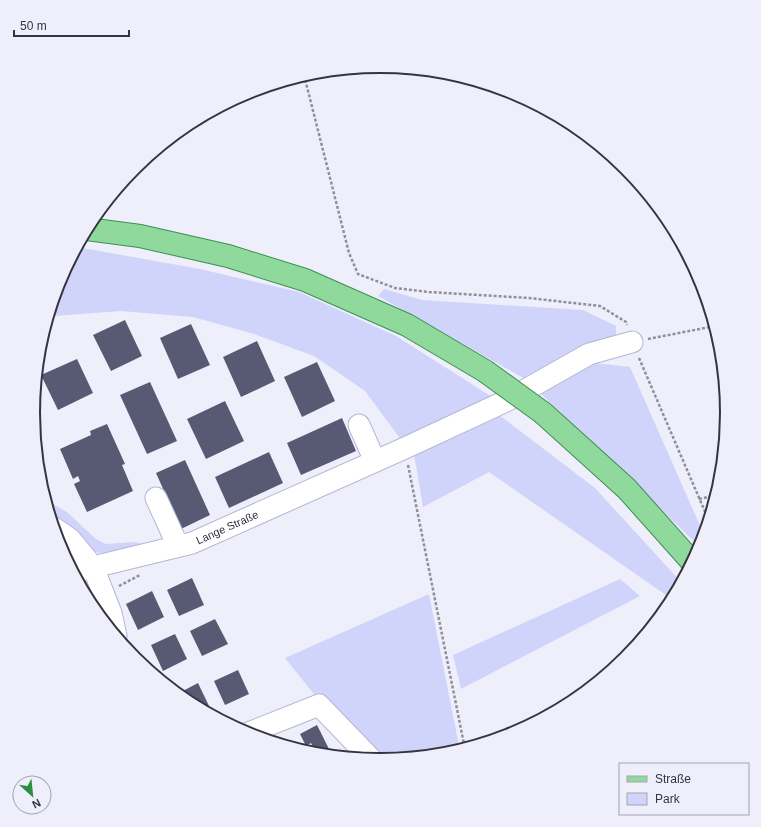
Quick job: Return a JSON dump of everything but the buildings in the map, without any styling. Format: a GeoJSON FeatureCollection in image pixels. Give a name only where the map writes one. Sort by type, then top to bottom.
{"type":"FeatureCollection","features":[{"type":"Feature","properties":{"kind":"main road"},"geometry":{"type":"LineString","coordinates":[[94,230],[140,236],[228,256],[305,280],[406,325],[485,371],[543,413],[627,489],[689,557]]}},
{"type":"Feature","properties":{"kind":"street","name":"Lange Straße"},"geometry":{"type":"LineString","coordinates":[[83,569],[192,543],[405,448],[506,400],[589,354],[632,342]]}},
{"type":"Feature","properties":{"kind":"street"},"geometry":{"type":"LineString","coordinates":[[359,425],[375,461]]}},
{"type":"Feature","properties":{"kind":"street"},"geometry":{"type":"LineString","coordinates":[[156,498],[178,546]]}},
{"type":"Feature","properties":{"kind":"street"},"geometry":{"type":"LineString","coordinates":[[62,534],[70,539],[83,569],[111,614],[114,625]]}},
{"type":"Feature","properties":{"kind":"street"},"geometry":{"type":"LineString","coordinates":[[256,730],[319,705],[366,753]]}},
{"type":"Feature","properties":{"kind":"path"},"geometry":{"type":"LineString","coordinates":[[306,82],[349,253],[358,274],[395,288],[429,292],[529,298],[600,306],[626,322],[632,342],[706,514]]}},
{"type":"Feature","properties":{"kind":"path"},"geometry":{"type":"LineString","coordinates":[[632,342],[709,327]]}},
{"type":"Feature","properties":{"kind":"path"},"geometry":{"type":"LineString","coordinates":[[405,448],[464,743]]}},
{"type":"Feature","properties":{"kind":"path"},"geometry":{"type":"LineString","coordinates":[[699,499],[710,496]]}},
{"type":"Feature","properties":{"kind":"green space"},"geometry":{"type":"Polygon","coordinates":[[[83,248],[200,269],[299,292],[396,336],[492,397],[402,441],[365,391],[314,356],[254,334],[193,317],[121,311],[55,316],[66,283],[83,248]]]}},
{"type":"Feature","properties":{"kind":"green space"},"geometry":{"type":"Polygon","coordinates":[[[384,289],[422,300],[583,310],[616,326],[616,337],[527,380],[378,296],[384,289]]]}},
{"type":"Feature","properties":{"kind":"green space"},"geometry":{"type":"Polygon","coordinates":[[[595,363],[630,367],[701,528],[695,543],[538,391],[595,363]]]}},
{"type":"Feature","properties":{"kind":"green space"},"geometry":{"type":"Polygon","coordinates":[[[498,414],[595,488],[678,579],[668,596],[489,472],[423,507],[414,454],[498,414]]]}},
{"type":"Feature","properties":{"kind":"green space"},"geometry":{"type":"Polygon","coordinates":[[[52,504],[68,513],[96,539],[106,544],[135,542],[143,544],[108,554],[94,552],[57,520],[52,504]]]}},
{"type":"Feature","properties":{"kind":"green space"},"geometry":{"type":"Polygon","coordinates":[[[620,579],[640,596],[461,689],[453,655],[620,579]]]}},
{"type":"Feature","properties":{"kind":"green space"},"geometry":{"type":"Polygon","coordinates":[[[429,594],[459,744],[425,751],[373,754],[317,698],[285,658],[429,594]]]}}]}
